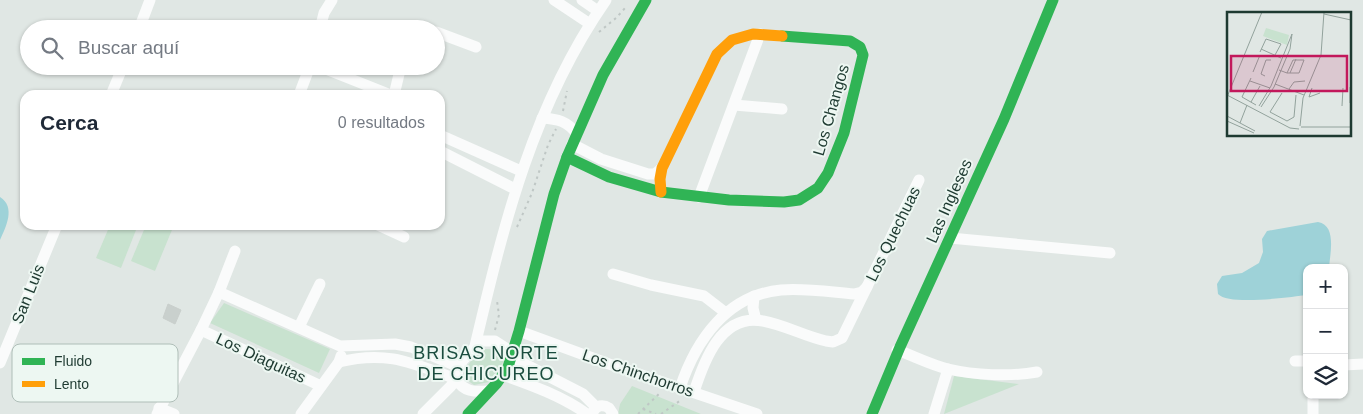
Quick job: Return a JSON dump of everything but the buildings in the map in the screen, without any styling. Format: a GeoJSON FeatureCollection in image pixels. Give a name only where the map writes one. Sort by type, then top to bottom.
{"type":"FeatureCollection","features":[{"type":"Feature","properties":{"kind":"street"},"geometry":{"type":"LineString","coordinates":[[142,20],[150,0]]}},
{"type":"Feature","properties":{"kind":"street"},"geometry":{"type":"LineString","coordinates":[[322,20],[332,0]]}},
{"type":"Feature","properties":{"kind":"street"},"geometry":{"type":"LineString","coordinates":[[554,0],[590,24]]}},
{"type":"Feature","properties":{"kind":"street"},"geometry":{"type":"LineString","coordinates":[[582,0],[598,12]]}},
{"type":"Feature","properties":{"kind":"street"},"geometry":{"type":"LineString","coordinates":[[475,346],[506,219],[521,171],[542,118],[570,58],[606,0]]}},
{"type":"Feature","properties":{"kind":"street"},"geometry":{"type":"LineString","coordinates":[[468,414],[503,375],[519,331],[554,194],[567,157],[603,75],[646,0]]}},
{"type":"Feature","properties":{"kind":"street","name":"Las Ingleses"},"geometry":{"type":"LineString","coordinates":[[872,414],[897,350],[950,238],[1038,42],[1053,0]]}},
{"type":"Feature","properties":{"kind":"street"},"geometry":{"type":"LineString","coordinates":[[699,197],[760,34]]}},
{"type":"Feature","properties":{"kind":"street","name":"Los Changos"},"geometry":{"type":"LineString","coordinates":[[567,157],[609,177],[661,192],[699,197],[784,202],[799,200],[813,193],[822,182],[838,151],[863,58],[861,46],[850,42],[760,34],[738,37],[726,44],[717,54],[662,168],[660,179],[661,192]]}},
{"type":"Feature","properties":{"kind":"street"},"geometry":{"type":"LineString","coordinates":[[445,35],[476,47]]}},
{"type":"Feature","properties":{"kind":"street"},"geometry":{"type":"LineString","coordinates":[[113,90],[119,75]]}},
{"type":"Feature","properties":{"kind":"street"},"geometry":{"type":"LineString","coordinates":[[301,90],[307,75]]}},
{"type":"Feature","properties":{"kind":"street"},"geometry":{"type":"LineString","coordinates":[[341,75],[379,90]]}},
{"type":"Feature","properties":{"kind":"street"},"geometry":{"type":"LineString","coordinates":[[394,90],[398,75]]}},
{"type":"Feature","properties":{"kind":"street"},"geometry":{"type":"LineString","coordinates":[[734,105],[782,109]]}},
{"type":"Feature","properties":{"kind":"street"},"geometry":{"type":"LineString","coordinates":[[542,118],[566,122],[575,139],[601,158],[648,174],[655,174],[662,168]]}},
{"type":"Feature","properties":{"kind":"street"},"geometry":{"type":"LineString","coordinates":[[445,138],[521,171]]}},
{"type":"Feature","properties":{"kind":"street"},"geometry":{"type":"LineString","coordinates":[[445,154],[515,189]]}},
{"type":"Feature","properties":{"kind":"street","name":"Los Quechuas"},"geometry":{"type":"LineString","coordinates":[[694,392],[703,365],[717,341],[729,329],[742,322],[756,320],[786,327],[817,339],[833,342],[842,338],[919,180]]}},
{"type":"Feature","properties":{"kind":"street","name":"San Luis"},"geometry":{"type":"LineString","coordinates":[[0,363],[54,230]]}},
{"type":"Feature","properties":{"kind":"street"},"geometry":{"type":"LineString","coordinates":[[389,230],[404,237]]}},
{"type":"Feature","properties":{"kind":"street"},"geometry":{"type":"LineString","coordinates":[[950,238],[1110,253]]}},
{"type":"Feature","properties":{"kind":"street","name":"Los Diaguitas"},"geometry":{"type":"LineString","coordinates":[[178,373],[219,292],[235,251]]}},
{"type":"Feature","properties":{"kind":"street"},"geometry":{"type":"LineString","coordinates":[[613,274],[651,285],[704,296],[726,313]]}},
{"type":"Feature","properties":{"kind":"street"},"geometry":{"type":"LineString","coordinates":[[299,327],[320,284]]}},
{"type":"Feature","properties":{"kind":"street","name":"Los Quechuas"},"geometry":{"type":"LineString","coordinates":[[675,386],[690,363],[702,339],[726,313],[754,296],[781,290],[858,293],[867,288]]}},
{"type":"Feature","properties":{"kind":"street"},"geometry":{"type":"LineString","coordinates":[[219,292],[340,346],[373,343],[395,344],[459,367]]}},
{"type":"Feature","properties":{"kind":"street","name":"Los Quechuas"},"geometry":{"type":"LineString","coordinates":[[844,293],[850,295],[853,299],[855,312]]}},
{"type":"Feature","properties":{"kind":"street"},"geometry":{"type":"LineString","coordinates":[[754,296],[753,308],[756,320]]}},
{"type":"Feature","properties":{"kind":"street","name":"Los Diaguitas"},"geometry":{"type":"LineString","coordinates":[[201,330],[321,386]]}},
{"type":"Feature","properties":{"kind":"street","name":"Los Chinchorros"},"geometry":{"type":"LineString","coordinates":[[519,331],[757,414]]}},
{"type":"Feature","properties":{"kind":"street"},"geometry":{"type":"LineString","coordinates":[[423,414],[456,379],[459,367],[475,346],[481,341],[488,340],[495,341],[511,355],[583,394],[592,412]]}},
{"type":"Feature","properties":{"kind":"street"},"geometry":{"type":"LineString","coordinates":[[340,346],[342,353],[339,362],[372,356],[388,357],[408,361],[456,379],[467,390],[477,392],[488,391]]}},
{"type":"Feature","properties":{"kind":"street"},"geometry":{"type":"LineString","coordinates":[[897,350],[948,369],[998,375],[1018,375],[1037,372]]}},
{"type":"Feature","properties":{"kind":"street"},"geometry":{"type":"LineString","coordinates":[[1295,361],[1303,361]]}},
{"type":"Feature","properties":{"kind":"street","name":"Los Diaguitas"},"geometry":{"type":"LineString","coordinates":[[300,414],[339,362]]}},
{"type":"Feature","properties":{"kind":"street"},"geometry":{"type":"LineString","coordinates":[[1348,364],[1363,364]]}},
{"type":"Feature","properties":{"kind":"street"},"geometry":{"type":"LineString","coordinates":[[934,414],[948,369]]}},
{"type":"Feature","properties":{"kind":"street"},"geometry":{"type":"LineString","coordinates":[[503,375],[577,407],[592,412],[606,406],[613,414]]}},
{"type":"Feature","properties":{"kind":"street"},"geometry":{"type":"LineString","coordinates":[[1313,399],[1313,414]]}},
{"type":"Feature","properties":{"kind":"street","name":"Los Diaguitas"},"geometry":{"type":"LineString","coordinates":[[158,411],[174,414]]}},
{"type":"Feature","properties":{"kind":"path"},"geometry":{"type":"LineString","coordinates":[[595,37],[628,5]]}},
{"type":"Feature","properties":{"kind":"path"},"geometry":{"type":"LineString","coordinates":[[515,232],[532,193],[548,145],[560,120],[570,83]]}},
{"type":"Feature","properties":{"kind":"path"},"geometry":{"type":"LineString","coordinates":[[488,340],[498,321],[497,294]]}},
{"type":"Feature","properties":{"kind":"path"},"geometry":{"type":"LineString","coordinates":[[638,414],[675,386]]}},
{"type":"Feature","properties":{"kind":"path"},"geometry":{"type":"LineString","coordinates":[[661,414],[694,392]]}},
{"type":"Feature","properties":{"kind":"path"},"geometry":{"type":"LineString","coordinates":[[643,409],[656,414]]}},
{"type":"Feature","properties":{"kind":"green space"},"geometry":{"type":"Polygon","coordinates":[[[108,230],[136,230],[121,268],[96,258],[108,230]]]}},
{"type":"Feature","properties":{"kind":"green space"},"geometry":{"type":"Polygon","coordinates":[[[144,230],[172,230],[155,271],[131,261],[144,230]]]}},
{"type":"Feature","properties":{"kind":"green space"},"geometry":{"type":"Polygon","coordinates":[[[224,303],[330,349],[319,373],[210,323],[224,303]]]}},
{"type":"Feature","properties":{"kind":"green space"},"geometry":{"type":"Polygon","coordinates":[[[480,349],[495,349],[502,353],[504,361],[489,382],[474,385],[467,380],[465,369],[480,349]]]}},
{"type":"Feature","properties":{"kind":"green space"},"geometry":{"type":"Polygon","coordinates":[[[954,376],[1019,384],[944,414],[954,376]]]}},
{"type":"Feature","properties":{"kind":"green space"},"geometry":{"type":"Polygon","coordinates":[[[632,386],[701,414],[618,414],[620,404],[632,386]]]}},
{"type":"Feature","properties":{"kind":"water"},"geometry":{"type":"Polygon","coordinates":[[[0,197],[8,206],[9,212],[0,240],[0,197]]]}},
{"type":"Feature","properties":{"kind":"water"},"geometry":{"type":"Polygon","coordinates":[[[1318,222],[1324,224],[1328,228],[1331,241],[1329,264],[1303,264],[1303,295],[1274,299],[1234,300],[1224,298],[1218,294],[1217,284],[1222,276],[1242,273],[1259,263],[1263,252],[1262,239],[1267,231],[1318,222]]]}},
{"type":"Feature","properties":{"kind":"traffic: fast"},"geometry":{"type":"LineString","coordinates":[[468,414],[497,383],[508,367],[554,194],[567,157],[603,75],[646,0]]}},
{"type":"Feature","properties":{"kind":"traffic: fast"},"geometry":{"type":"LineString","coordinates":[[872,414],[900,347],[1004,119],[1053,0]]}},
{"type":"Feature","properties":{"kind":"traffic: fast"},"geometry":{"type":"LineString","coordinates":[[567,157],[609,177],[661,192],[729,200],[784,202],[799,200],[818,188],[828,173],[844,133],[863,55],[860,47],[850,41],[782,36]]}},
{"type":"Feature","properties":{"kind":"traffic: slow"},"geometry":{"type":"LineString","coordinates":[[661,192],[660,179],[662,168],[717,54],[732,40],[753,34],[782,36]]}},
{"type":"Feature","properties":{"kind":"district","name":"BRISAS NORTE DE CHICUREO"},"geometry":{"type":"Point","coordinates":[486,363]}}]}
